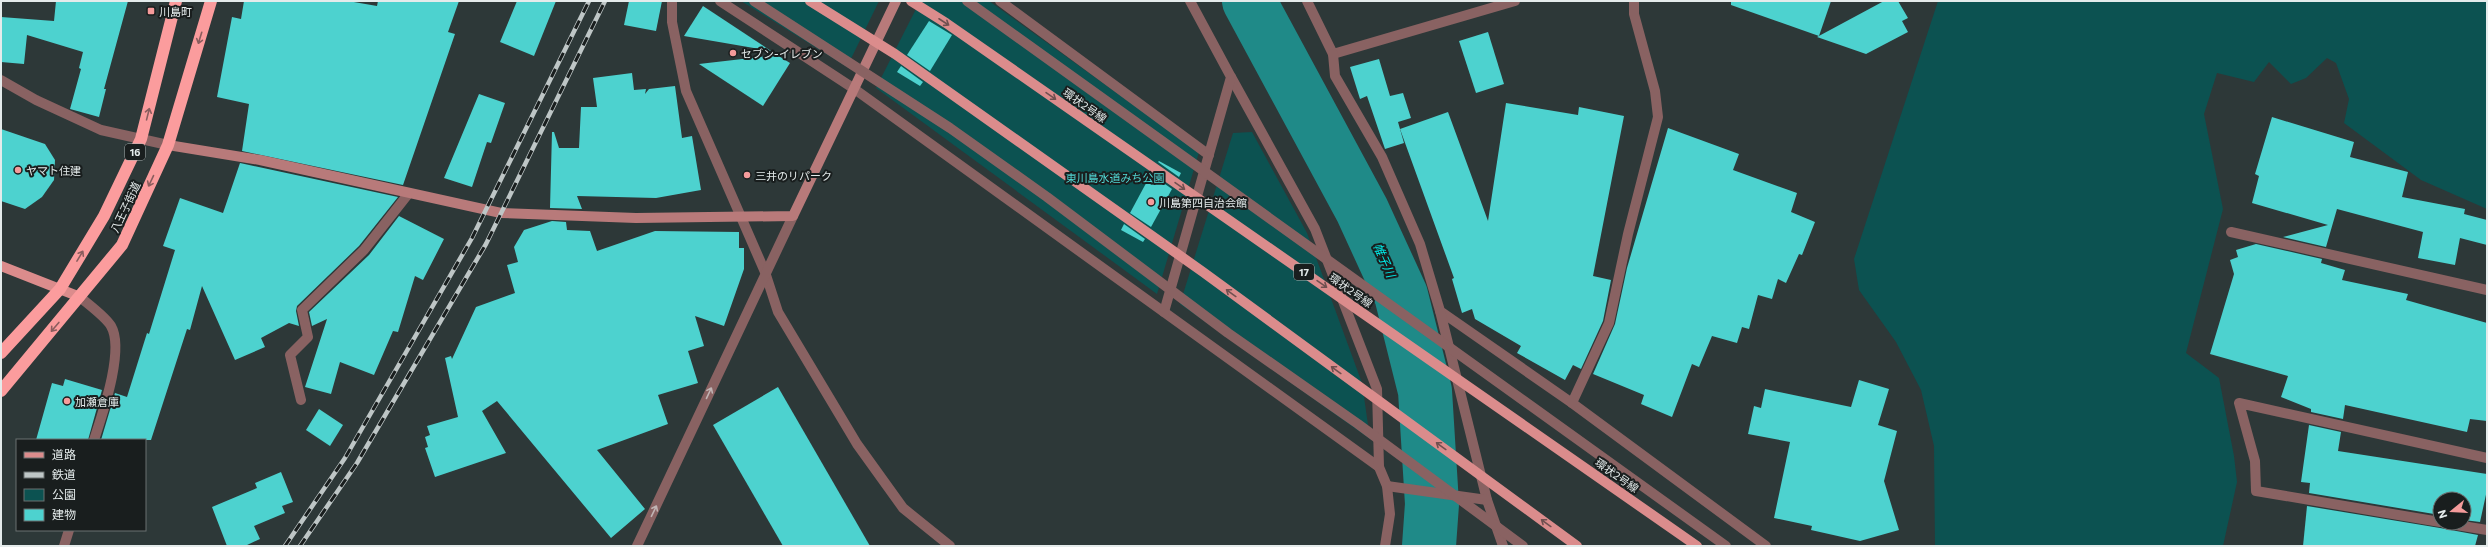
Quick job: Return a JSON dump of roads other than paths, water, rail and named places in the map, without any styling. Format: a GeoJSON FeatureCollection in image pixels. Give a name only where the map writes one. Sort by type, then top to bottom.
{"type":"FeatureCollection","features":[{"type":"Feature","properties":{"kind":"highway","name":"八王子街道"},"geometry":{"type":"LineString","coordinates":[[1,353],[60,289],[104,216],[141,139],[176,1]]}},
{"type":"Feature","properties":{"kind":"highway","name":"八王子街道"},"geometry":{"type":"LineString","coordinates":[[1,390],[122,245],[168,145],[211,1]]}},
{"type":"Feature","properties":{"kind":"main road"},"geometry":{"type":"LineString","coordinates":[[810,1],[895,54],[1177,254],[1578,546]]}},
{"type":"Feature","properties":{"kind":"main road","name":"環状2号線"},"geometry":{"type":"LineString","coordinates":[[911,1],[946,23],[1697,546]]}},
{"type":"Feature","properties":{"kind":"main road"},"geometry":{"type":"LineString","coordinates":[[1,266],[80,297]]}},
{"type":"Feature","properties":{"kind":"street"},"geometry":{"type":"LineString","coordinates":[[672,1],[672,22],[686,91],[765,272],[778,312],[857,444],[903,508],[950,546]]}},
{"type":"Feature","properties":{"kind":"street"},"geometry":{"type":"LineString","coordinates":[[720,1],[853,88],[1379,467],[1391,486],[1390,514],[1385,546]]}},
{"type":"Feature","properties":{"kind":"street"},"geometry":{"type":"LineString","coordinates":[[754,1],[950,128],[1053,202],[1228,333],[1358,424],[1523,546]]}},
{"type":"Feature","properties":{"kind":"street"},"geometry":{"type":"LineString","coordinates":[[637,546],[765,272],[896,1]]}},
{"type":"Feature","properties":{"kind":"street"},"geometry":{"type":"LineString","coordinates":[[967,1],[1726,546]]}},
{"type":"Feature","properties":{"kind":"street"},"geometry":{"type":"LineString","coordinates":[[1000,1],[1209,156]]}},
{"type":"Feature","properties":{"kind":"street"},"geometry":{"type":"LineString","coordinates":[[1190,1],[1315,229],[1377,389],[1379,467]]}},
{"type":"Feature","properties":{"kind":"street"},"geometry":{"type":"LineString","coordinates":[[1307,1],[1333,54],[1335,76],[1382,157],[1420,244],[1440,311],[1487,500],[1503,546]]}},
{"type":"Feature","properties":{"kind":"street"},"geometry":{"type":"LineString","coordinates":[[1333,54],[1516,1]]}},
{"type":"Feature","properties":{"kind":"street"},"geometry":{"type":"LineString","coordinates":[[1572,403],[1609,323],[1628,234],[1658,117],[1655,91],[1634,14],[1634,1]]}},
{"type":"Feature","properties":{"kind":"street"},"geometry":{"type":"LineString","coordinates":[[1164,312],[1231,77]]}},
{"type":"Feature","properties":{"kind":"street"},"geometry":{"type":"LineString","coordinates":[[1,80],[36,100],[101,130],[168,145],[260,160],[485,211],[515,214],[636,218],[740,215],[793,216]]}},
{"type":"Feature","properties":{"kind":"street"},"geometry":{"type":"LineString","coordinates":[[301,400],[290,354],[308,337],[302,310],[364,250],[409,193]]}},
{"type":"Feature","properties":{"kind":"street"},"geometry":{"type":"LineString","coordinates":[[2231,232],[2487,290]]}},
{"type":"Feature","properties":{"kind":"street"},"geometry":{"type":"LineString","coordinates":[[80,297],[112,326],[114,343],[115,370],[94,439]]}},
{"type":"Feature","properties":{"kind":"street"},"geometry":{"type":"LineString","coordinates":[[1440,311],[1572,403],[1766,546]]}},
{"type":"Feature","properties":{"kind":"street"},"geometry":{"type":"LineString","coordinates":[[2432,521],[2256,491],[2255,461],[2238,403],[2487,458]]}},
{"type":"Feature","properties":{"kind":"street"},"geometry":{"type":"LineString","coordinates":[[1391,486],[1487,500]]}},
{"type":"Feature","properties":{"kind":"street"},"geometry":{"type":"LineString","coordinates":[[2472,528],[2487,530]]}},
{"type":"Feature","properties":{"kind":"street"},"geometry":{"type":"LineString","coordinates":[[64,546],[68,531]]}},
{"type":"Feature","properties":{"kind":"waterway","name":"帷子川"},"geometry":{"type":"LineString","coordinates":[[1249,1],[1362,210],[1401,295],[1425,391],[1432,504],[1429,546]]}},
{"type":"Feature","properties":{"kind":"railway"},"geometry":{"type":"LineString","coordinates":[[285,546],[345,458],[472,238],[589,1]]}},
{"type":"Feature","properties":{"kind":"railway"},"geometry":{"type":"LineString","coordinates":[[300,546],[357,463],[486,244],[605,1]]}},
{"type":"Feature","properties":{"kind":"place","name":"川島町"},"geometry":{"type":"Point","coordinates":[151,11]}},
{"type":"Feature","properties":{"kind":"place","name":"セブン-イレブン"},"geometry":{"type":"Point","coordinates":[733,53]}},
{"type":"Feature","properties":{"kind":"place","name":"ヤマト住建"},"geometry":{"type":"Point","coordinates":[18,170]}},
{"type":"Feature","properties":{"kind":"place","name":"三井のリパーク"},"geometry":{"type":"Point","coordinates":[747,175]}},
{"type":"Feature","properties":{"kind":"place","name":"川島第四自治会館"},"geometry":{"type":"Point","coordinates":[1151,202]}},
{"type":"Feature","properties":{"kind":"place","name":"加瀬倉庫"},"geometry":{"type":"Point","coordinates":[67,401]}},
{"type":"Feature","properties":{"kind":"park label","name":"東川島水道みち公園"},"geometry":{"type":"Point","coordinates":[1115,177]}}]}
